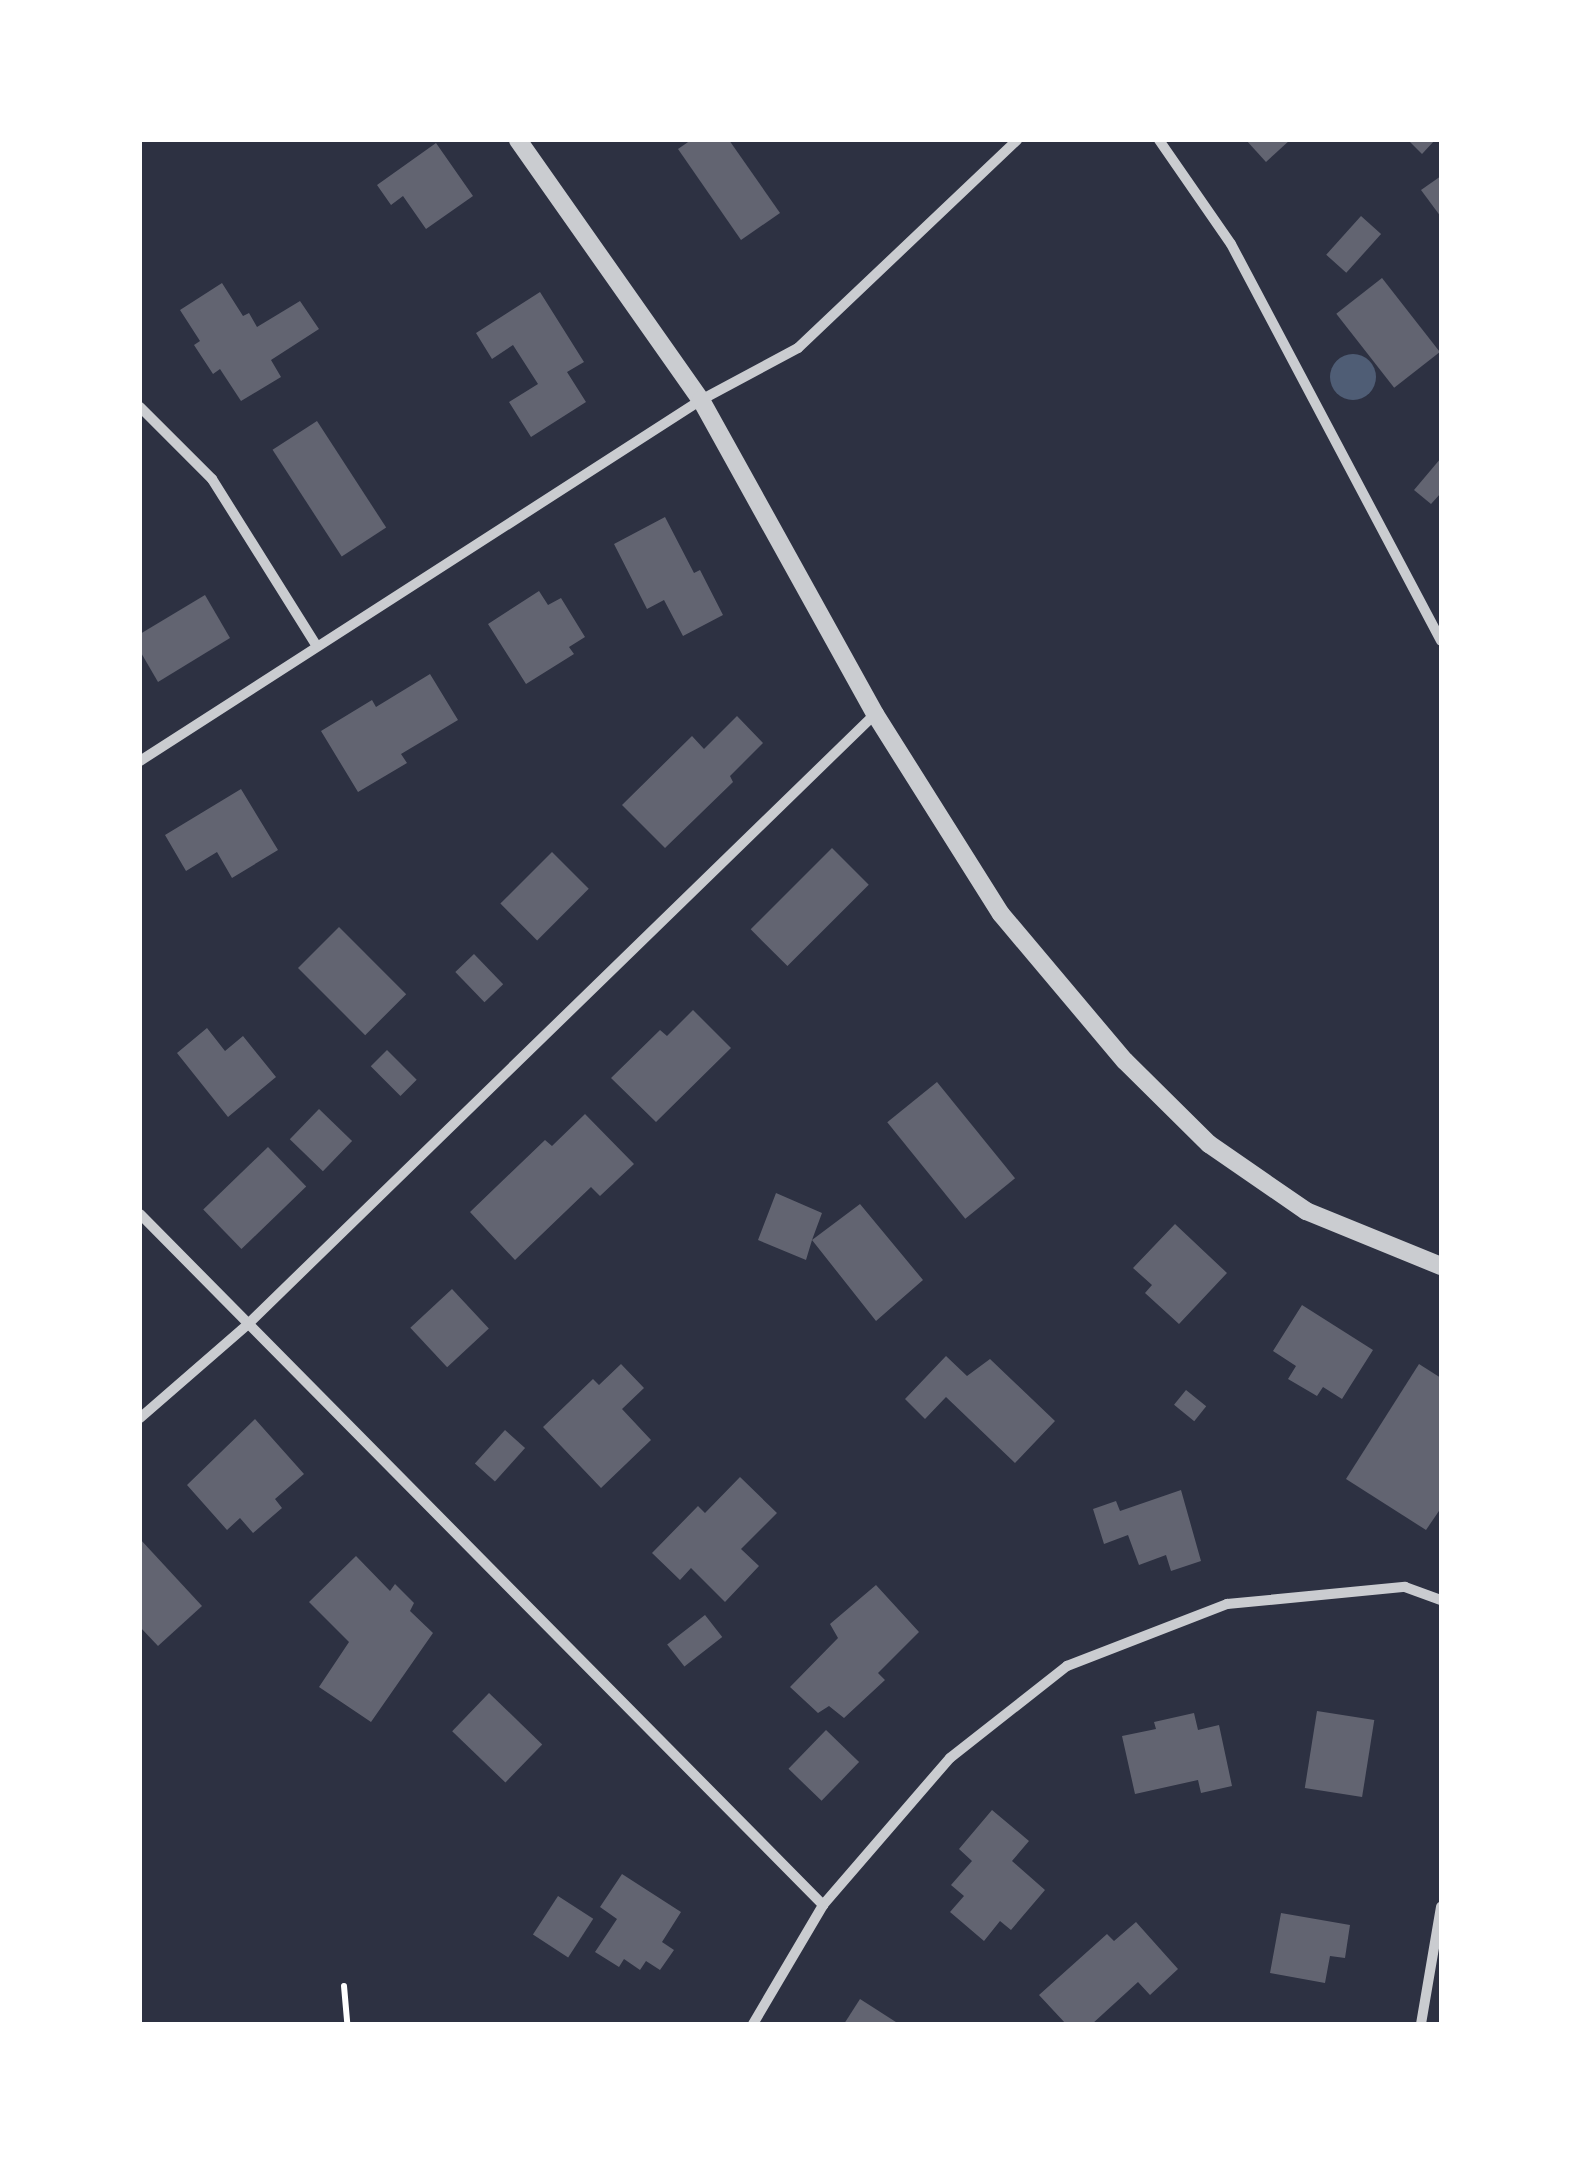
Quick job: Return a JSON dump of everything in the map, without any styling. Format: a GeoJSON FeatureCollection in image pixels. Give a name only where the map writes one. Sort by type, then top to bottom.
{"type":"FeatureCollection","features":[{"type":"Feature","properties":{"kind":"street"},"geometry":{"type":"LineString","coordinates":[[518,140],[701,400],[875,714],[1001,914],[1124,1061],[1209,1144],[1306,1212],[1441,1266]]}},
{"type":"Feature","properties":{"kind":"street"},"geometry":{"type":"LineString","coordinates":[[140,761],[701,400],[798,348],[1017,140]]}},
{"type":"Feature","properties":{"kind":"street"},"geometry":{"type":"LineString","coordinates":[[1159,140],[1231,244],[1441,642]]}},
{"type":"Feature","properties":{"kind":"street"},"geometry":{"type":"LineString","coordinates":[[140,407],[212,480],[316,645]]}},
{"type":"Feature","properties":{"kind":"street"},"geometry":{"type":"LineString","coordinates":[[140,1418],[248,1324],[875,714]]}},
{"type":"Feature","properties":{"kind":"street"},"geometry":{"type":"LineString","coordinates":[[140,1214],[823,1906]]}},
{"type":"Feature","properties":{"kind":"street"},"geometry":{"type":"LineString","coordinates":[[753,2024],[823,1906],[950,1758],[1067,1666],[1226,1604],[1405,1587],[1441,1600]]}},
{"type":"Feature","properties":{"kind":"street"},"geometry":{"type":"LineString","coordinates":[[1421,2024],[1441,1907]]}},
{"type":"Feature","properties":{"kind":"path"},"geometry":{"type":"LineString","coordinates":[[344,1986],[347,2024]]}},
{"type":"Feature","properties":{"kind":"water"},"geometry":{"type":"Polygon","coordinates":[[[1353,354],[1369,361],[1376,377],[1369,393],[1353,400],[1337,393],[1330,377],[1337,361],[1353,354]]]}},
{"type":"Feature","properties":{"kind":"building"},"geometry":{"type":"Polygon","coordinates":[[[691,140],[729,140],[780,213],[741,240],[678,149],[691,140]]]}},
{"type":"Feature","properties":{"kind":"building"},"geometry":{"type":"Polygon","coordinates":[[[1246,140],[1290,140],[1266,162],[1246,140]]]}},
{"type":"Feature","properties":{"kind":"building"},"geometry":{"type":"Polygon","coordinates":[[[1408,140],[1435,140],[1422,154],[1408,140]]]}},
{"type":"Feature","properties":{"kind":"building"},"geometry":{"type":"Polygon","coordinates":[[[436,143],[473,196],[426,229],[403,196],[391,205],[377,185],[436,143]]]}},
{"type":"Feature","properties":{"kind":"building"},"geometry":{"type":"Polygon","coordinates":[[[1441,176],[1441,217],[1421,190],[1441,176]]]}},
{"type":"Feature","properties":{"kind":"building"},"geometry":{"type":"Polygon","coordinates":[[[1361,216],[1381,234],[1346,273],[1326,255],[1361,216]]]}},
{"type":"Feature","properties":{"kind":"building"},"geometry":{"type":"Polygon","coordinates":[[[1382,278],[1440,352],[1394,388],[1336,314],[1382,278]]]}},
{"type":"Feature","properties":{"kind":"building"},"geometry":{"type":"Polygon","coordinates":[[[222,283],[243,316],[249,313],[257,327],[300,301],[319,329],[271,360],[281,377],[241,401],[220,369],[213,374],[194,345],[200,341],[180,310],[222,283]]]}},
{"type":"Feature","properties":{"kind":"building"},"geometry":{"type":"Polygon","coordinates":[[[540,292],[584,362],[567,372],[586,402],[531,437],[509,402],[538,384],[513,345],[492,359],[476,333],[540,292]]]}},
{"type":"Feature","properties":{"kind":"building"},"geometry":{"type":"Polygon","coordinates":[[[317,421],[386,528],[342,556],[273,450],[317,421]]]}},
{"type":"Feature","properties":{"kind":"building"},"geometry":{"type":"Polygon","coordinates":[[[1441,458],[1441,493],[1431,504],[1414,490],[1441,458]]]}},
{"type":"Feature","properties":{"kind":"building"},"geometry":{"type":"Polygon","coordinates":[[[665,517],[694,573],[700,570],[723,615],[683,636],[664,600],[647,609],[614,544],[665,517]]]}},
{"type":"Feature","properties":{"kind":"building"},"geometry":{"type":"Polygon","coordinates":[[[539,591],[548,605],[561,598],[585,637],[569,647],[574,654],[526,684],[488,624],[539,591]]]}},
{"type":"Feature","properties":{"kind":"building"},"geometry":{"type":"Polygon","coordinates":[[[205,595],[230,638],[158,682],[140,651],[140,634],[205,595]]]}},
{"type":"Feature","properties":{"kind":"building"},"geometry":{"type":"Polygon","coordinates":[[[430,674],[458,720],[401,754],[407,763],[358,792],[321,731],[372,700],[376,707],[430,674]]]}},
{"type":"Feature","properties":{"kind":"building"},"geometry":{"type":"Polygon","coordinates":[[[737,716],[763,743],[730,776],[733,782],[665,848],[622,805],[692,736],[704,749],[737,716]]]}},
{"type":"Feature","properties":{"kind":"building"},"geometry":{"type":"Polygon","coordinates":[[[241,789],[278,850],[232,878],[217,852],[186,871],[165,835],[241,789]]]}},
{"type":"Feature","properties":{"kind":"building"},"geometry":{"type":"Polygon","coordinates":[[[832,848],[869,885],[787,966],[751,929],[832,848]]]}},
{"type":"Feature","properties":{"kind":"building"},"geometry":{"type":"Polygon","coordinates":[[[552,852],[589,889],[537,940],[500,904],[552,852]]]}},
{"type":"Feature","properties":{"kind":"building"},"geometry":{"type":"Polygon","coordinates":[[[339,927],[406,994],[365,1035],[298,968],[339,927]]]}},
{"type":"Feature","properties":{"kind":"building"},"geometry":{"type":"Polygon","coordinates":[[[474,954],[503,984],[484,1002],[455,972],[474,954]]]}},
{"type":"Feature","properties":{"kind":"building"},"geometry":{"type":"Polygon","coordinates":[[[693,1010],[731,1048],[656,1122],[611,1078],[660,1030],[667,1036],[693,1010]]]}},
{"type":"Feature","properties":{"kind":"building"},"geometry":{"type":"Polygon","coordinates":[[[207,1028],[225,1051],[243,1036],[276,1077],[228,1117],[177,1053],[207,1028]]]}},
{"type":"Feature","properties":{"kind":"building"},"geometry":{"type":"Polygon","coordinates":[[[387,1050],[417,1080],[400,1096],[371,1066],[387,1050]]]}},
{"type":"Feature","properties":{"kind":"building"},"geometry":{"type":"Polygon","coordinates":[[[937,1082],[1015,1178],[965,1219],[887,1122],[937,1082]]]}},
{"type":"Feature","properties":{"kind":"building"},"geometry":{"type":"Polygon","coordinates":[[[319,1109],[352,1141],[323,1171],[290,1139],[319,1109]]]}},
{"type":"Feature","properties":{"kind":"building"},"geometry":{"type":"Polygon","coordinates":[[[585,1114],[634,1164],[600,1196],[591,1187],[515,1260],[470,1212],[545,1140],[552,1146],[585,1114]]]}},
{"type":"Feature","properties":{"kind":"building"},"geometry":{"type":"Polygon","coordinates":[[[268,1147],[306,1187],[241,1249],[203,1210],[268,1147]]]}},
{"type":"Feature","properties":{"kind":"building"},"geometry":{"type":"Polygon","coordinates":[[[776,1193],[822,1213],[806,1260],[758,1240],[776,1193]]]}},
{"type":"Feature","properties":{"kind":"building"},"geometry":{"type":"Polygon","coordinates":[[[860,1204],[923,1280],[876,1321],[812,1240],[860,1204]]]}},
{"type":"Feature","properties":{"kind":"building"},"geometry":{"type":"Polygon","coordinates":[[[1175,1224],[1227,1273],[1179,1324],[1145,1293],[1152,1285],[1133,1268],[1175,1224]]]}},
{"type":"Feature","properties":{"kind":"building"},"geometry":{"type":"Polygon","coordinates":[[[452,1289],[489,1328],[447,1367],[410,1328],[452,1289]]]}},
{"type":"Feature","properties":{"kind":"building"},"geometry":{"type":"Polygon","coordinates":[[[1302,1305],[1373,1350],[1342,1399],[1323,1387],[1317,1396],[1288,1379],[1296,1366],[1273,1351],[1302,1305]]]}},
{"type":"Feature","properties":{"kind":"building"},"geometry":{"type":"Polygon","coordinates":[[[946,1356],[967,1376],[990,1359],[1055,1421],[1015,1463],[946,1397],[925,1419],[905,1399],[946,1356]]]}},
{"type":"Feature","properties":{"kind":"building"},"geometry":{"type":"Polygon","coordinates":[[[621,1364],[644,1388],[622,1409],[651,1440],[601,1488],[543,1427],[593,1379],[599,1385],[621,1364]]]}},
{"type":"Feature","properties":{"kind":"building"},"geometry":{"type":"Polygon","coordinates":[[[1419,1364],[1441,1378],[1441,1508],[1426,1530],[1346,1479],[1419,1364]]]}},
{"type":"Feature","properties":{"kind":"building"},"geometry":{"type":"Polygon","coordinates":[[[1186,1390],[1206,1406],[1194,1421],[1174,1405],[1186,1390]]]}},
{"type":"Feature","properties":{"kind":"building"},"geometry":{"type":"Polygon","coordinates":[[[255,1419],[304,1474],[275,1499],[282,1508],[253,1533],[240,1518],[227,1530],[187,1485],[255,1419]]]}},
{"type":"Feature","properties":{"kind":"building"},"geometry":{"type":"Polygon","coordinates":[[[505,1430],[525,1448],[495,1482],[475,1463],[505,1430]]]}},
{"type":"Feature","properties":{"kind":"building"},"geometry":{"type":"Polygon","coordinates":[[[740,1477],[777,1513],[741,1549],[759,1566],[725,1602],[691,1568],[680,1580],[652,1553],[698,1506],[705,1513],[740,1477]]]}},
{"type":"Feature","properties":{"kind":"building"},"geometry":{"type":"Polygon","coordinates":[[[1181,1490],[1201,1561],[1171,1571],[1166,1555],[1139,1565],[1128,1535],[1104,1544],[1093,1509],[1116,1501],[1120,1511],[1181,1490]]]}},
{"type":"Feature","properties":{"kind":"building"},"geometry":{"type":"Polygon","coordinates":[[[140,1539],[202,1606],[158,1646],[140,1627],[140,1539]]]}},
{"type":"Feature","properties":{"kind":"building"},"geometry":{"type":"Polygon","coordinates":[[[356,1556],[390,1591],[395,1584],[414,1603],[410,1611],[433,1633],[371,1722],[319,1687],[349,1642],[309,1602],[356,1556]]]}},
{"type":"Feature","properties":{"kind":"building"},"geometry":{"type":"Polygon","coordinates":[[[876,1585],[919,1632],[878,1673],[885,1680],[844,1718],[829,1706],[818,1713],[790,1687],[838,1638],[830,1624],[876,1585]]]}},
{"type":"Feature","properties":{"kind":"building"},"geometry":{"type":"Polygon","coordinates":[[[705,1615],[722,1637],[684,1667],[667,1645],[705,1615]]]}},
{"type":"Feature","properties":{"kind":"building"},"geometry":{"type":"Polygon","coordinates":[[[489,1693],[542,1744],[505,1783],[452,1731],[489,1693]]]}},
{"type":"Feature","properties":{"kind":"building"},"geometry":{"type":"Polygon","coordinates":[[[1317,1711],[1374,1720],[1362,1797],[1305,1788],[1317,1711]]]}},
{"type":"Feature","properties":{"kind":"building"},"geometry":{"type":"Polygon","coordinates":[[[1194,1713],[1198,1730],[1219,1725],[1232,1786],[1201,1793],[1198,1780],[1135,1794],[1122,1736],[1156,1729],[1154,1722],[1194,1713]]]}},
{"type":"Feature","properties":{"kind":"building"},"geometry":{"type":"Polygon","coordinates":[[[826,1730],[859,1762],[822,1801],[788,1769],[826,1730]]]}},
{"type":"Feature","properties":{"kind":"building"},"geometry":{"type":"Polygon","coordinates":[[[992,1810],[1029,1841],[1012,1861],[1045,1890],[1011,1930],[1000,1921],[984,1941],[950,1912],[964,1896],[951,1885],[972,1861],[959,1849],[992,1810]]]}},
{"type":"Feature","properties":{"kind":"building"},"geometry":{"type":"Polygon","coordinates":[[[622,1874],[681,1912],[662,1942],[674,1950],[660,1970],[646,1961],[640,1970],[624,1959],[619,1967],[595,1952],[617,1919],[600,1907],[622,1874]]]}},
{"type":"Feature","properties":{"kind":"building"},"geometry":{"type":"Polygon","coordinates":[[[558,1896],[593,1919],[568,1957],[533,1935],[558,1896]]]}},
{"type":"Feature","properties":{"kind":"building"},"geometry":{"type":"Polygon","coordinates":[[[1281,1913],[1350,1925],[1345,1958],[1330,1956],[1325,1983],[1270,1973],[1281,1913]]]}},
{"type":"Feature","properties":{"kind":"building"},"geometry":{"type":"Polygon","coordinates":[[[1136,1922],[1178,1969],[1150,1995],[1138,1982],[1092,2024],[1066,2024],[1039,1995],[1107,1934],[1114,1941],[1136,1922]]]}},
{"type":"Feature","properties":{"kind":"building"},"geometry":{"type":"Polygon","coordinates":[[[860,1999],[899,2024],[844,2024],[860,1999]]]}}]}
